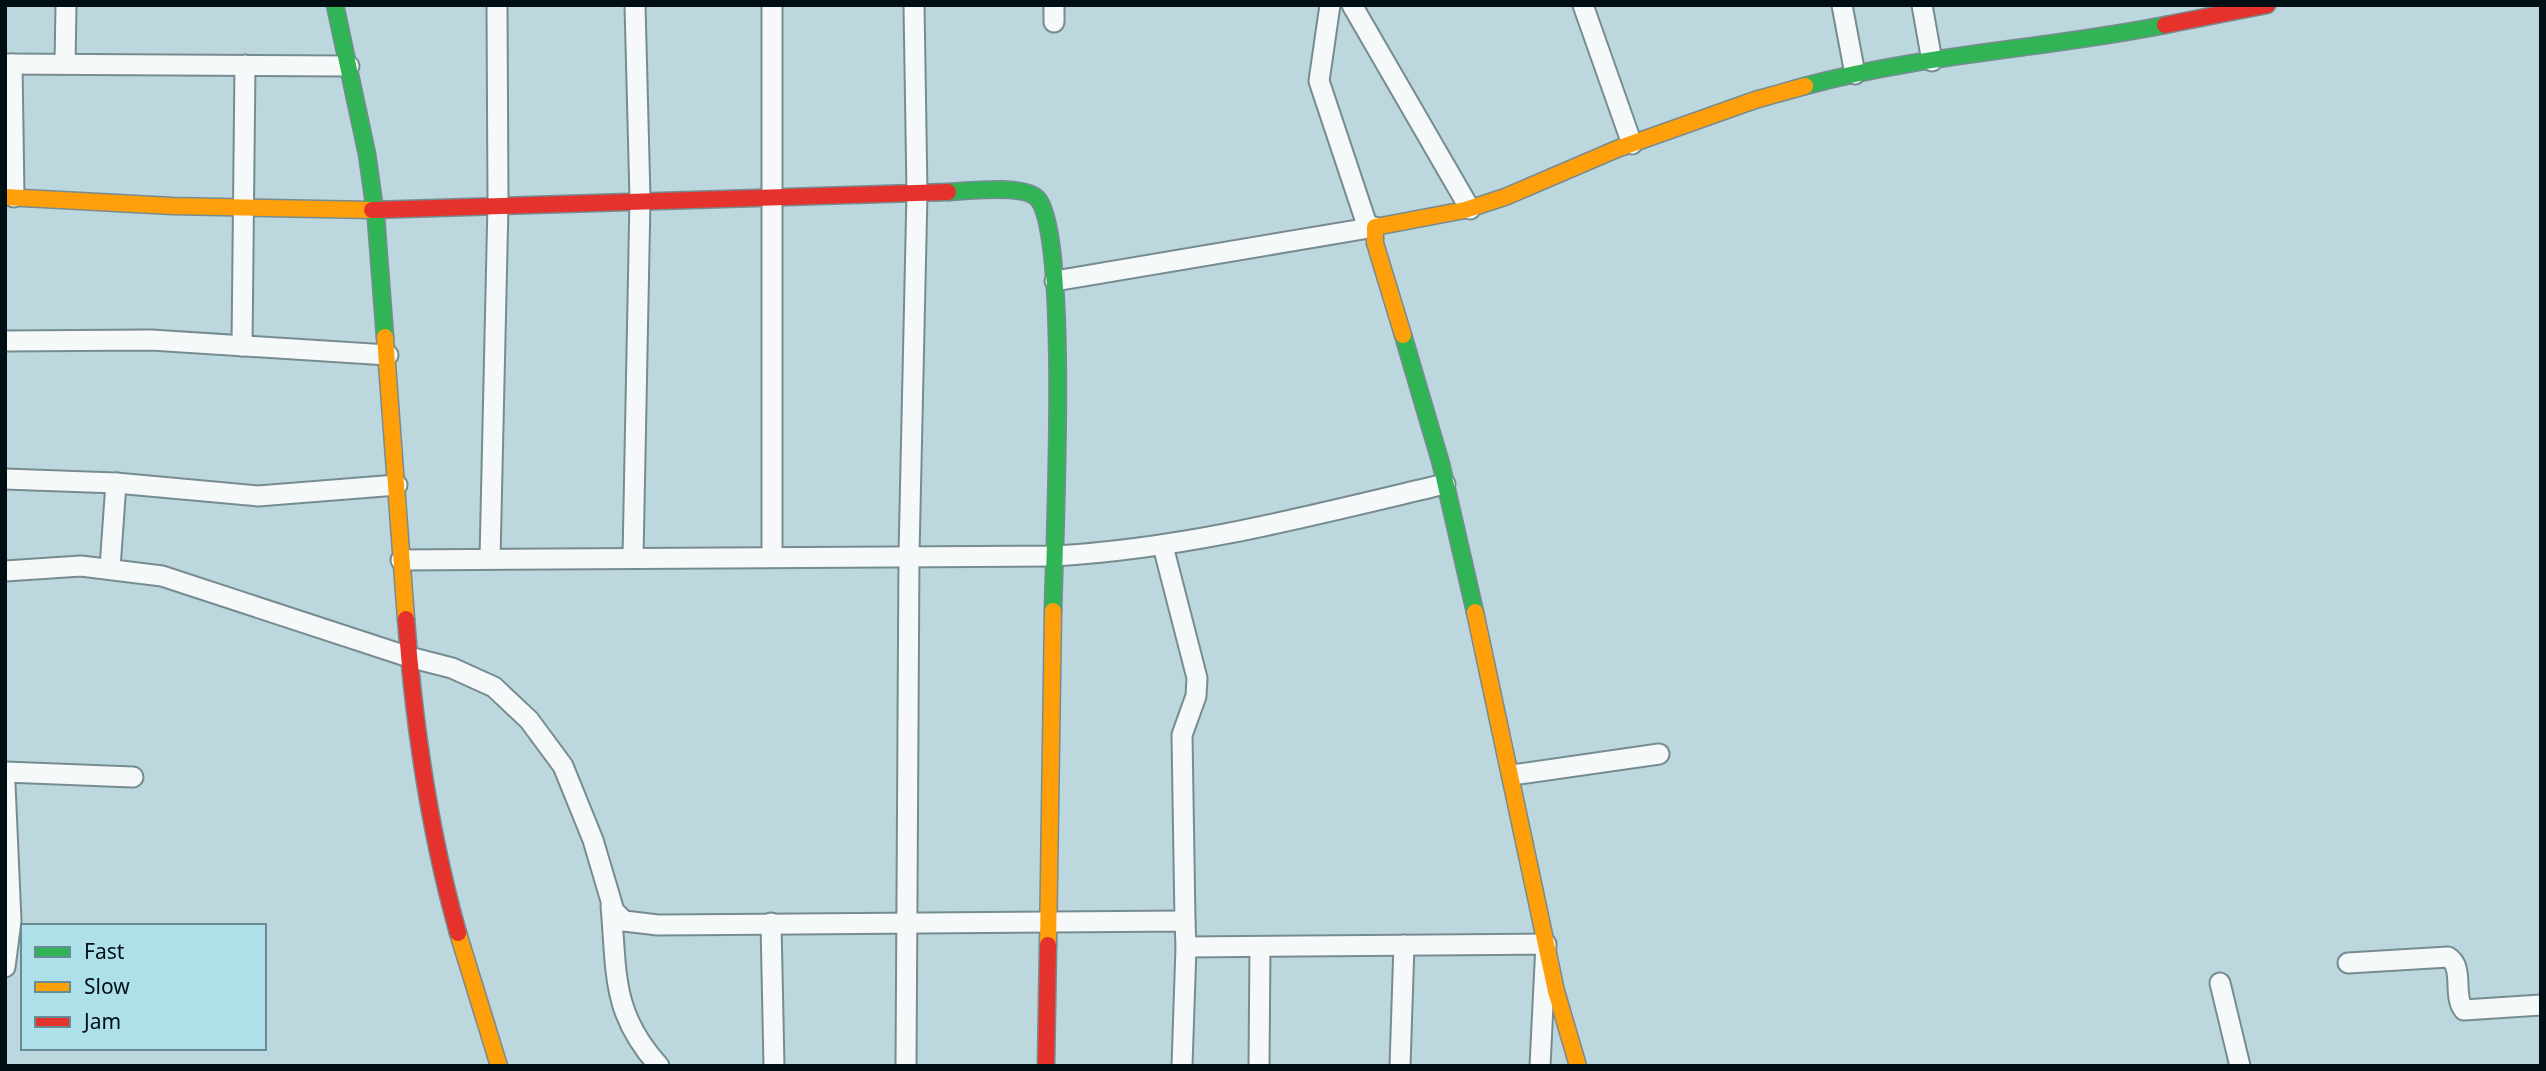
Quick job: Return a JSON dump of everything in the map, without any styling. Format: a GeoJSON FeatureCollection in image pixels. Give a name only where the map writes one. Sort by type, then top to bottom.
{"type":"FeatureCollection","features":[{"type":"Feature","properties":{"kind":"street"},"geometry":{"type":"LineString","coordinates":[[65,64],[66,5]]}},
{"type":"Feature","properties":{"kind":"street"},"geometry":{"type":"LineString","coordinates":[[335,5],[349,66],[374,210],[388,355],[409,657],[419,746],[438,859],[499,1066]]}},
{"type":"Feature","properties":{"kind":"street"},"geometry":{"type":"LineString","coordinates":[[490,559],[498,204],[497,5]]}},
{"type":"Feature","properties":{"kind":"street"},"geometry":{"type":"LineString","coordinates":[[633,558],[640,200],[635,5]]}},
{"type":"Feature","properties":{"kind":"street"},"geometry":{"type":"LineString","coordinates":[[772,5],[772,557]]}},
{"type":"Feature","properties":{"kind":"street"},"geometry":{"type":"LineString","coordinates":[[906,1066],[909,555],[917,193],[914,5]]}},
{"type":"Feature","properties":{"kind":"street"},"geometry":{"type":"LineString","coordinates":[[1330,5],[1319,81],[1372,228],[1445,484],[1512,775],[1556,991],[1578,1066]]}},
{"type":"Feature","properties":{"kind":"street"},"geometry":{"type":"LineString","coordinates":[[1352,5],[1470,209]]}},
{"type":"Feature","properties":{"kind":"street"},"geometry":{"type":"LineString","coordinates":[[1583,5],[1632,144]]}},
{"type":"Feature","properties":{"kind":"street"},"geometry":{"type":"LineString","coordinates":[[1842,5],[1855,74]]}},
{"type":"Feature","properties":{"kind":"street"},"geometry":{"type":"LineString","coordinates":[[1922,5],[1932,61]]}},
{"type":"Feature","properties":{"kind":"street"},"geometry":{"type":"LineString","coordinates":[[1055,281],[1470,209],[1632,144],[1755,100],[1855,74],[2091,40],[2267,5]]}},
{"type":"Feature","properties":{"kind":"street"},"geometry":{"type":"LineString","coordinates":[[349,66],[8,64],[10,197],[244,208],[374,210],[498,204],[1014,190],[1033,194],[1040,200],[1055,281],[1058,323],[1046,1066]]}},
{"type":"Feature","properties":{"kind":"street"},"geometry":{"type":"LineString","coordinates":[[242,346],[245,65]]}},
{"type":"Feature","properties":{"kind":"street"},"geometry":{"type":"LineString","coordinates":[[5,341],[150,340],[388,355]]}},
{"type":"Feature","properties":{"kind":"street"},"geometry":{"type":"LineString","coordinates":[[5,479],[116,483],[258,496],[397,485]]}},
{"type":"Feature","properties":{"kind":"street"},"geometry":{"type":"LineString","coordinates":[[110,568],[116,483]]}},
{"type":"Feature","properties":{"kind":"street"},"geometry":{"type":"LineString","coordinates":[[401,560],[1055,556],[1163,547],[1207,540],[1445,484]]}},
{"type":"Feature","properties":{"kind":"street"},"geometry":{"type":"LineString","coordinates":[[1163,547],[1197,678],[1196,696],[1182,735],[1186,947],[1182,1066]]}},
{"type":"Feature","properties":{"kind":"street"},"geometry":{"type":"LineString","coordinates":[[5,571],[81,566],[162,576],[409,657],[452,668],[494,687],[529,720],[563,766],[593,840],[611,906],[624,1015],[631,1032],[659,1066]]}},
{"type":"Feature","properties":{"kind":"street"},"geometry":{"type":"LineString","coordinates":[[1512,775],[1659,754]]}},
{"type":"Feature","properties":{"kind":"street"},"geometry":{"type":"LineString","coordinates":[[5,772],[133,777]]}},
{"type":"Feature","properties":{"kind":"street"},"geometry":{"type":"LineString","coordinates":[[5,784],[8,920],[5,967]]}},
{"type":"Feature","properties":{"kind":"street"},"geometry":{"type":"LineString","coordinates":[[611,906],[624,921],[639,925],[1185,921]]}},
{"type":"Feature","properties":{"kind":"street"},"geometry":{"type":"LineString","coordinates":[[771,923],[774,1066]]}},
{"type":"Feature","properties":{"kind":"street"},"geometry":{"type":"LineString","coordinates":[[1186,947],[1546,944]]}},
{"type":"Feature","properties":{"kind":"street"},"geometry":{"type":"LineString","coordinates":[[1540,1066],[1546,944]]}},
{"type":"Feature","properties":{"kind":"street"},"geometry":{"type":"LineString","coordinates":[[1399,1066],[1404,945]]}},
{"type":"Feature","properties":{"kind":"street"},"geometry":{"type":"LineString","coordinates":[[1259,1066],[1260,947]]}},
{"type":"Feature","properties":{"kind":"street"},"geometry":{"type":"LineString","coordinates":[[2348,963],[2448,957],[2455,964],[2459,1002],[2464,1010],[2541,1005]]}},
{"type":"Feature","properties":{"kind":"street"},"geometry":{"type":"LineString","coordinates":[[2220,983],[2240,1066]]}},
{"type":"Feature","properties":{"kind":"traffic: fast"},"geometry":{"type":"LineString","coordinates":[[335,5],[367,154],[376,218],[385,337]]}},
{"type":"Feature","properties":{"kind":"traffic: fast"},"geometry":{"type":"LineString","coordinates":[[1805,86],[1894,66],[2165,25]]}},
{"type":"Feature","properties":{"kind":"traffic: fast"},"geometry":{"type":"LineString","coordinates":[[948,192],[994,189],[1030,194],[1037,198],[1047,223],[1054,268],[1057,327],[1053,611]]}},
{"type":"Feature","properties":{"kind":"traffic: fast"},"geometry":{"type":"LineString","coordinates":[[1403,335],[1441,464],[1475,612]]}},
{"type":"Feature","properties":{"kind":"traffic: slow"},"geometry":{"type":"LineString","coordinates":[[1403,335],[1375,243],[1375,227],[1465,210],[1505,197],[1617,149],[1755,100],[1805,86]]}},
{"type":"Feature","properties":{"kind":"traffic: slow"},"geometry":{"type":"LineString","coordinates":[[5,197],[172,206],[372,210]]}},
{"type":"Feature","properties":{"kind":"traffic: slow"},"geometry":{"type":"LineString","coordinates":[[385,337],[406,619]]}},
{"type":"Feature","properties":{"kind":"traffic: slow"},"geometry":{"type":"LineString","coordinates":[[1048,945],[1053,611]]}},
{"type":"Feature","properties":{"kind":"traffic: slow"},"geometry":{"type":"LineString","coordinates":[[1475,612],[1556,991],[1578,1066]]}},
{"type":"Feature","properties":{"kind":"traffic: slow"},"geometry":{"type":"LineString","coordinates":[[458,933],[499,1066]]}},
{"type":"Feature","properties":{"kind":"traffic: jam"},"geometry":{"type":"LineString","coordinates":[[2165,25],[2267,5]]}},
{"type":"Feature","properties":{"kind":"traffic: jam"},"geometry":{"type":"LineString","coordinates":[[372,210],[948,192]]}},
{"type":"Feature","properties":{"kind":"traffic: jam"},"geometry":{"type":"LineString","coordinates":[[406,619],[413,699],[424,777],[439,856],[458,933]]}},
{"type":"Feature","properties":{"kind":"traffic: jam"},"geometry":{"type":"LineString","coordinates":[[1046,1066],[1048,945]]}}]}
